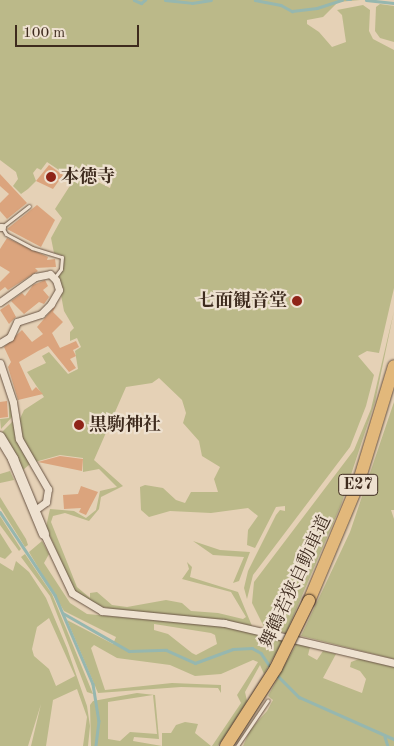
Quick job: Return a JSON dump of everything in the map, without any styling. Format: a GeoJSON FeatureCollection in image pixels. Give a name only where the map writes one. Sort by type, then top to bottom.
{"type":"FeatureCollection","features":[{"type":"Feature","properties":{"kind":"highway","name":"舞鶴若狭自動車道"},"geometry":{"type":"LineString","coordinates":[[226,746],[266,685],[309,601],[358,484],[394,366]]}},
{"type":"Feature","properties":{"kind":"street"},"geometry":{"type":"LineString","coordinates":[[0,302],[35,278],[50,274],[55,277],[59,290],[50,304],[40,314],[17,322],[10,337],[0,343]]}},
{"type":"Feature","properties":{"kind":"street"},"geometry":{"type":"LineString","coordinates":[[0,363],[13,402],[19,439],[48,489],[46,502],[35,510]]}},
{"type":"Feature","properties":{"kind":"street"},"geometry":{"type":"LineString","coordinates":[[0,437],[14,459],[44,534],[72,593],[102,611],[224,623],[394,663]]}},
{"type":"Feature","properties":{"kind":"lane"},"geometry":{"type":"LineString","coordinates":[[29,206],[1,227],[6,234],[32,248],[62,257],[61,268],[55,277]]}},
{"type":"Feature","properties":{"kind":"lane"},"geometry":{"type":"LineString","coordinates":[[237,746],[268,700]]}},
{"type":"Feature","properties":{"kind":"shaded area"},"geometry":{"type":"Polygon","coordinates":[[[0,0],[360,0],[338,2],[323,17],[307,20],[307,24],[319,32],[332,47],[346,42],[342,15],[337,10],[363,5],[370,10],[369,31],[373,39],[394,50],[394,288],[379,353],[367,351],[358,356],[374,375],[366,406],[350,447],[253,575],[247,599],[244,588],[248,571],[276,515],[280,510],[285,511],[285,506],[276,507],[255,548],[247,545],[248,530],[258,516],[248,508],[211,513],[170,511],[149,517],[141,510],[140,487],[145,485],[163,488],[176,500],[185,503],[191,492],[218,492],[214,479],[220,467],[202,456],[199,441],[183,423],[186,413],[182,400],[159,378],[152,383],[126,387],[94,460],[123,486],[101,497],[99,509],[89,521],[65,513],[53,516],[51,522],[77,587],[90,598],[90,593],[97,592],[112,605],[127,607],[166,600],[182,603],[191,611],[218,613],[243,619],[246,617],[231,592],[182,579],[189,569],[187,562],[192,567],[190,577],[238,592],[252,626],[225,620],[121,611],[94,605],[74,590],[46,527],[50,509],[74,511],[86,518],[96,510],[100,491],[117,487],[99,469],[83,472],[83,458],[60,455],[35,462],[21,437],[19,421],[24,410],[44,397],[27,372],[46,363],[42,356],[49,352],[68,374],[78,369],[75,351],[81,347],[77,338],[70,341],[70,332],[74,328],[64,311],[58,279],[64,256],[54,253],[51,238],[62,218],[55,209],[73,181],[82,174],[110,188],[111,185],[80,170],[71,178],[47,162],[41,170],[37,168],[33,173],[36,181],[21,194],[13,186],[18,179],[16,172],[0,160],[0,0]]]}},
{"type":"Feature","properties":{"kind":"shaded area"},"geometry":{"type":"Polygon","coordinates":[[[380,4],[394,6],[394,42],[380,38],[375,31],[376,7],[380,4]]]}},
{"type":"Feature","properties":{"kind":"shaded area"},"geometry":{"type":"Polygon","coordinates":[[[394,311],[375,402],[341,505],[286,633],[265,629],[252,603],[254,582],[354,450],[371,409],[394,311]]]}},
{"type":"Feature","properties":{"kind":"shaded area"},"geometry":{"type":"Polygon","coordinates":[[[9,398],[12,417],[1,429],[0,419],[9,418],[9,398]]]}},
{"type":"Feature","properties":{"kind":"shaded area"},"geometry":{"type":"Polygon","coordinates":[[[394,402],[394,510],[391,510],[394,519],[394,659],[301,636],[350,532],[394,402]]]}},
{"type":"Feature","properties":{"kind":"shaded area"},"geometry":{"type":"Polygon","coordinates":[[[13,421],[17,441],[30,464],[23,470],[2,432],[13,421]]]}},
{"type":"Feature","properties":{"kind":"shaded area"},"geometry":{"type":"Polygon","coordinates":[[[10,471],[14,480],[0,483],[0,474],[10,471]]]}},
{"type":"Feature","properties":{"kind":"shaded area"},"geometry":{"type":"Polygon","coordinates":[[[0,497],[26,539],[28,545],[25,547],[0,507],[0,497]]]}},
{"type":"Feature","properties":{"kind":"shaded area"},"geometry":{"type":"Polygon","coordinates":[[[0,516],[21,549],[19,551],[0,525],[0,516]]]}},
{"type":"Feature","properties":{"kind":"shaded area"},"geometry":{"type":"Polygon","coordinates":[[[0,533],[12,552],[5,559],[0,557],[0,533]]]}},
{"type":"Feature","properties":{"kind":"shaded area"},"geometry":{"type":"Polygon","coordinates":[[[42,541],[49,554],[44,563],[70,603],[87,614],[226,627],[283,640],[264,674],[260,665],[245,692],[247,701],[218,746],[212,746],[241,703],[237,695],[258,662],[253,660],[221,674],[195,676],[170,665],[117,658],[94,645],[91,648],[105,690],[172,683],[221,685],[221,693],[218,688],[181,687],[98,693],[67,620],[113,644],[116,637],[64,611],[29,552],[42,541]],[[154,624],[154,630],[168,634],[196,655],[217,644],[215,635],[154,624]]]}},
{"type":"Feature","properties":{"kind":"shaded area"},"geometry":{"type":"Polygon","coordinates":[[[193,541],[220,550],[250,552],[239,581],[233,583],[244,557],[213,555],[193,541]]]}},
{"type":"Feature","properties":{"kind":"shaded area"},"geometry":{"type":"Polygon","coordinates":[[[25,554],[52,594],[93,694],[87,692],[50,596],[21,557],[25,554]]]}},
{"type":"Feature","properties":{"kind":"shaded area"},"geometry":{"type":"Polygon","coordinates":[[[16,561],[29,572],[46,598],[67,648],[87,706],[90,726],[88,746],[83,746],[87,717],[77,689],[53,700],[46,746],[31,746],[41,704],[28,746],[0,746],[0,563],[13,571],[16,561]],[[49,618],[37,627],[32,649],[34,656],[49,669],[56,686],[75,676],[49,618]]]}},
{"type":"Feature","properties":{"kind":"shaded area"},"geometry":{"type":"Polygon","coordinates":[[[297,643],[310,647],[308,655],[317,660],[323,651],[336,654],[323,678],[362,693],[366,679],[360,671],[350,667],[351,662],[359,659],[394,667],[394,746],[243,746],[250,730],[267,711],[273,700],[268,696],[297,643]]]}},
{"type":"Feature","properties":{"kind":"shaded area"},"geometry":{"type":"Polygon","coordinates":[[[137,693],[155,695],[159,739],[134,737],[133,741],[162,746],[91,746],[90,705],[93,701],[137,693]],[[153,695],[108,702],[108,739],[120,741],[130,732],[157,734],[153,695]]]}},
{"type":"Feature","properties":{"kind":"shaded area"},"geometry":{"type":"Polygon","coordinates":[[[185,722],[198,724],[195,733],[211,746],[162,746],[162,733],[171,733],[176,725],[185,722]]]}},
{"type":"Feature","properties":{"kind":"building","name":"本徳寺"},"geometry":{"type":"Polygon","coordinates":[[[49,165],[63,175],[53,189],[36,181],[49,165]]]}},
{"type":"Feature","properties":{"kind":"building"},"geometry":{"type":"Polygon","coordinates":[[[0,174],[27,203],[7,219],[0,211],[0,203],[9,194],[0,186],[0,174]]]}},
{"type":"Feature","properties":{"kind":"building"},"geometry":{"type":"Polygon","coordinates":[[[37,205],[55,220],[41,247],[7,229],[37,205]]]}},
{"type":"Feature","properties":{"kind":"building"},"geometry":{"type":"Polygon","coordinates":[[[7,238],[48,257],[47,260],[55,259],[56,267],[35,268],[38,271],[8,290],[5,287],[0,291],[0,282],[10,272],[0,266],[0,249],[7,238]]]}},
{"type":"Feature","properties":{"kind":"building"},"geometry":{"type":"Polygon","coordinates":[[[45,280],[48,286],[43,290],[49,297],[44,304],[39,302],[24,314],[11,301],[22,293],[25,296],[33,285],[45,280]]]}},
{"type":"Feature","properties":{"kind":"building","name":"七面観音堂"},"geometry":{"type":"Polygon","coordinates":[[[301,294],[304,303],[291,307],[289,298],[301,294]]]}},
{"type":"Feature","properties":{"kind":"building"},"geometry":{"type":"Polygon","coordinates":[[[9,304],[16,317],[9,324],[0,310],[9,304]]]}},
{"type":"Feature","properties":{"kind":"building"},"geometry":{"type":"Polygon","coordinates":[[[56,305],[53,312],[63,322],[52,333],[60,348],[76,341],[79,347],[73,350],[76,356],[70,359],[76,368],[69,372],[48,346],[38,351],[19,362],[32,391],[36,387],[43,394],[18,400],[8,367],[11,362],[4,347],[22,330],[32,342],[43,334],[37,327],[56,305]]]}},
{"type":"Feature","properties":{"kind":"building"},"geometry":{"type":"Polygon","coordinates":[[[7,401],[8,417],[0,418],[0,402],[7,401]]]}},
{"type":"Feature","properties":{"kind":"building","name":"黒駒神社"},"geometry":{"type":"Polygon","coordinates":[[[81,418],[84,430],[77,431],[74,420],[81,418]]]}},
{"type":"Feature","properties":{"kind":"building"},"geometry":{"type":"Polygon","coordinates":[[[60,456],[83,459],[82,471],[38,462],[60,456]]]}},
{"type":"Feature","properties":{"kind":"building"},"geometry":{"type":"Polygon","coordinates":[[[81,486],[98,492],[86,515],[79,512],[81,508],[64,509],[63,495],[78,494],[81,486]]]}},
{"type":"Feature","properties":{"kind":"waterway"},"geometry":{"type":"LineString","coordinates":[[134,0],[141,3],[145,0]]}},
{"type":"Feature","properties":{"kind":"waterway"},"geometry":{"type":"LineString","coordinates":[[165,0],[192,3],[211,0]]}},
{"type":"Feature","properties":{"kind":"waterway"},"geometry":{"type":"LineString","coordinates":[[255,0],[281,5],[292,11],[317,8],[342,0]]}},
{"type":"Feature","properties":{"kind":"waterway"},"geometry":{"type":"LineString","coordinates":[[366,0],[394,3]]}},
{"type":"Feature","properties":{"kind":"waterway"},"geometry":{"type":"LineString","coordinates":[[0,512],[55,595],[93,684],[99,721],[96,746]]}},
{"type":"Feature","properties":{"kind":"waterway"},"geometry":{"type":"LineString","coordinates":[[63,613],[129,651],[166,650],[195,663],[233,649],[252,648],[261,653],[271,668]]}},
{"type":"Feature","properties":{"kind":"waterway"},"geometry":{"type":"LineString","coordinates":[[276,674],[299,697],[394,739]]}},
{"type":"Feature","properties":{"kind":"waterway"},"geometry":{"type":"LineString","coordinates":[[385,737],[388,746]]}},
{"type":"Feature","properties":{"kind":"place","name":"本徳寺"},"geometry":{"type":"Point","coordinates":[51,177]}},
{"type":"Feature","properties":{"kind":"place","name":"七面観音堂"},"geometry":{"type":"Point","coordinates":[297,301]}},
{"type":"Feature","properties":{"kind":"place","name":"黒駒神社"},"geometry":{"type":"Point","coordinates":[79,425]}}]}
